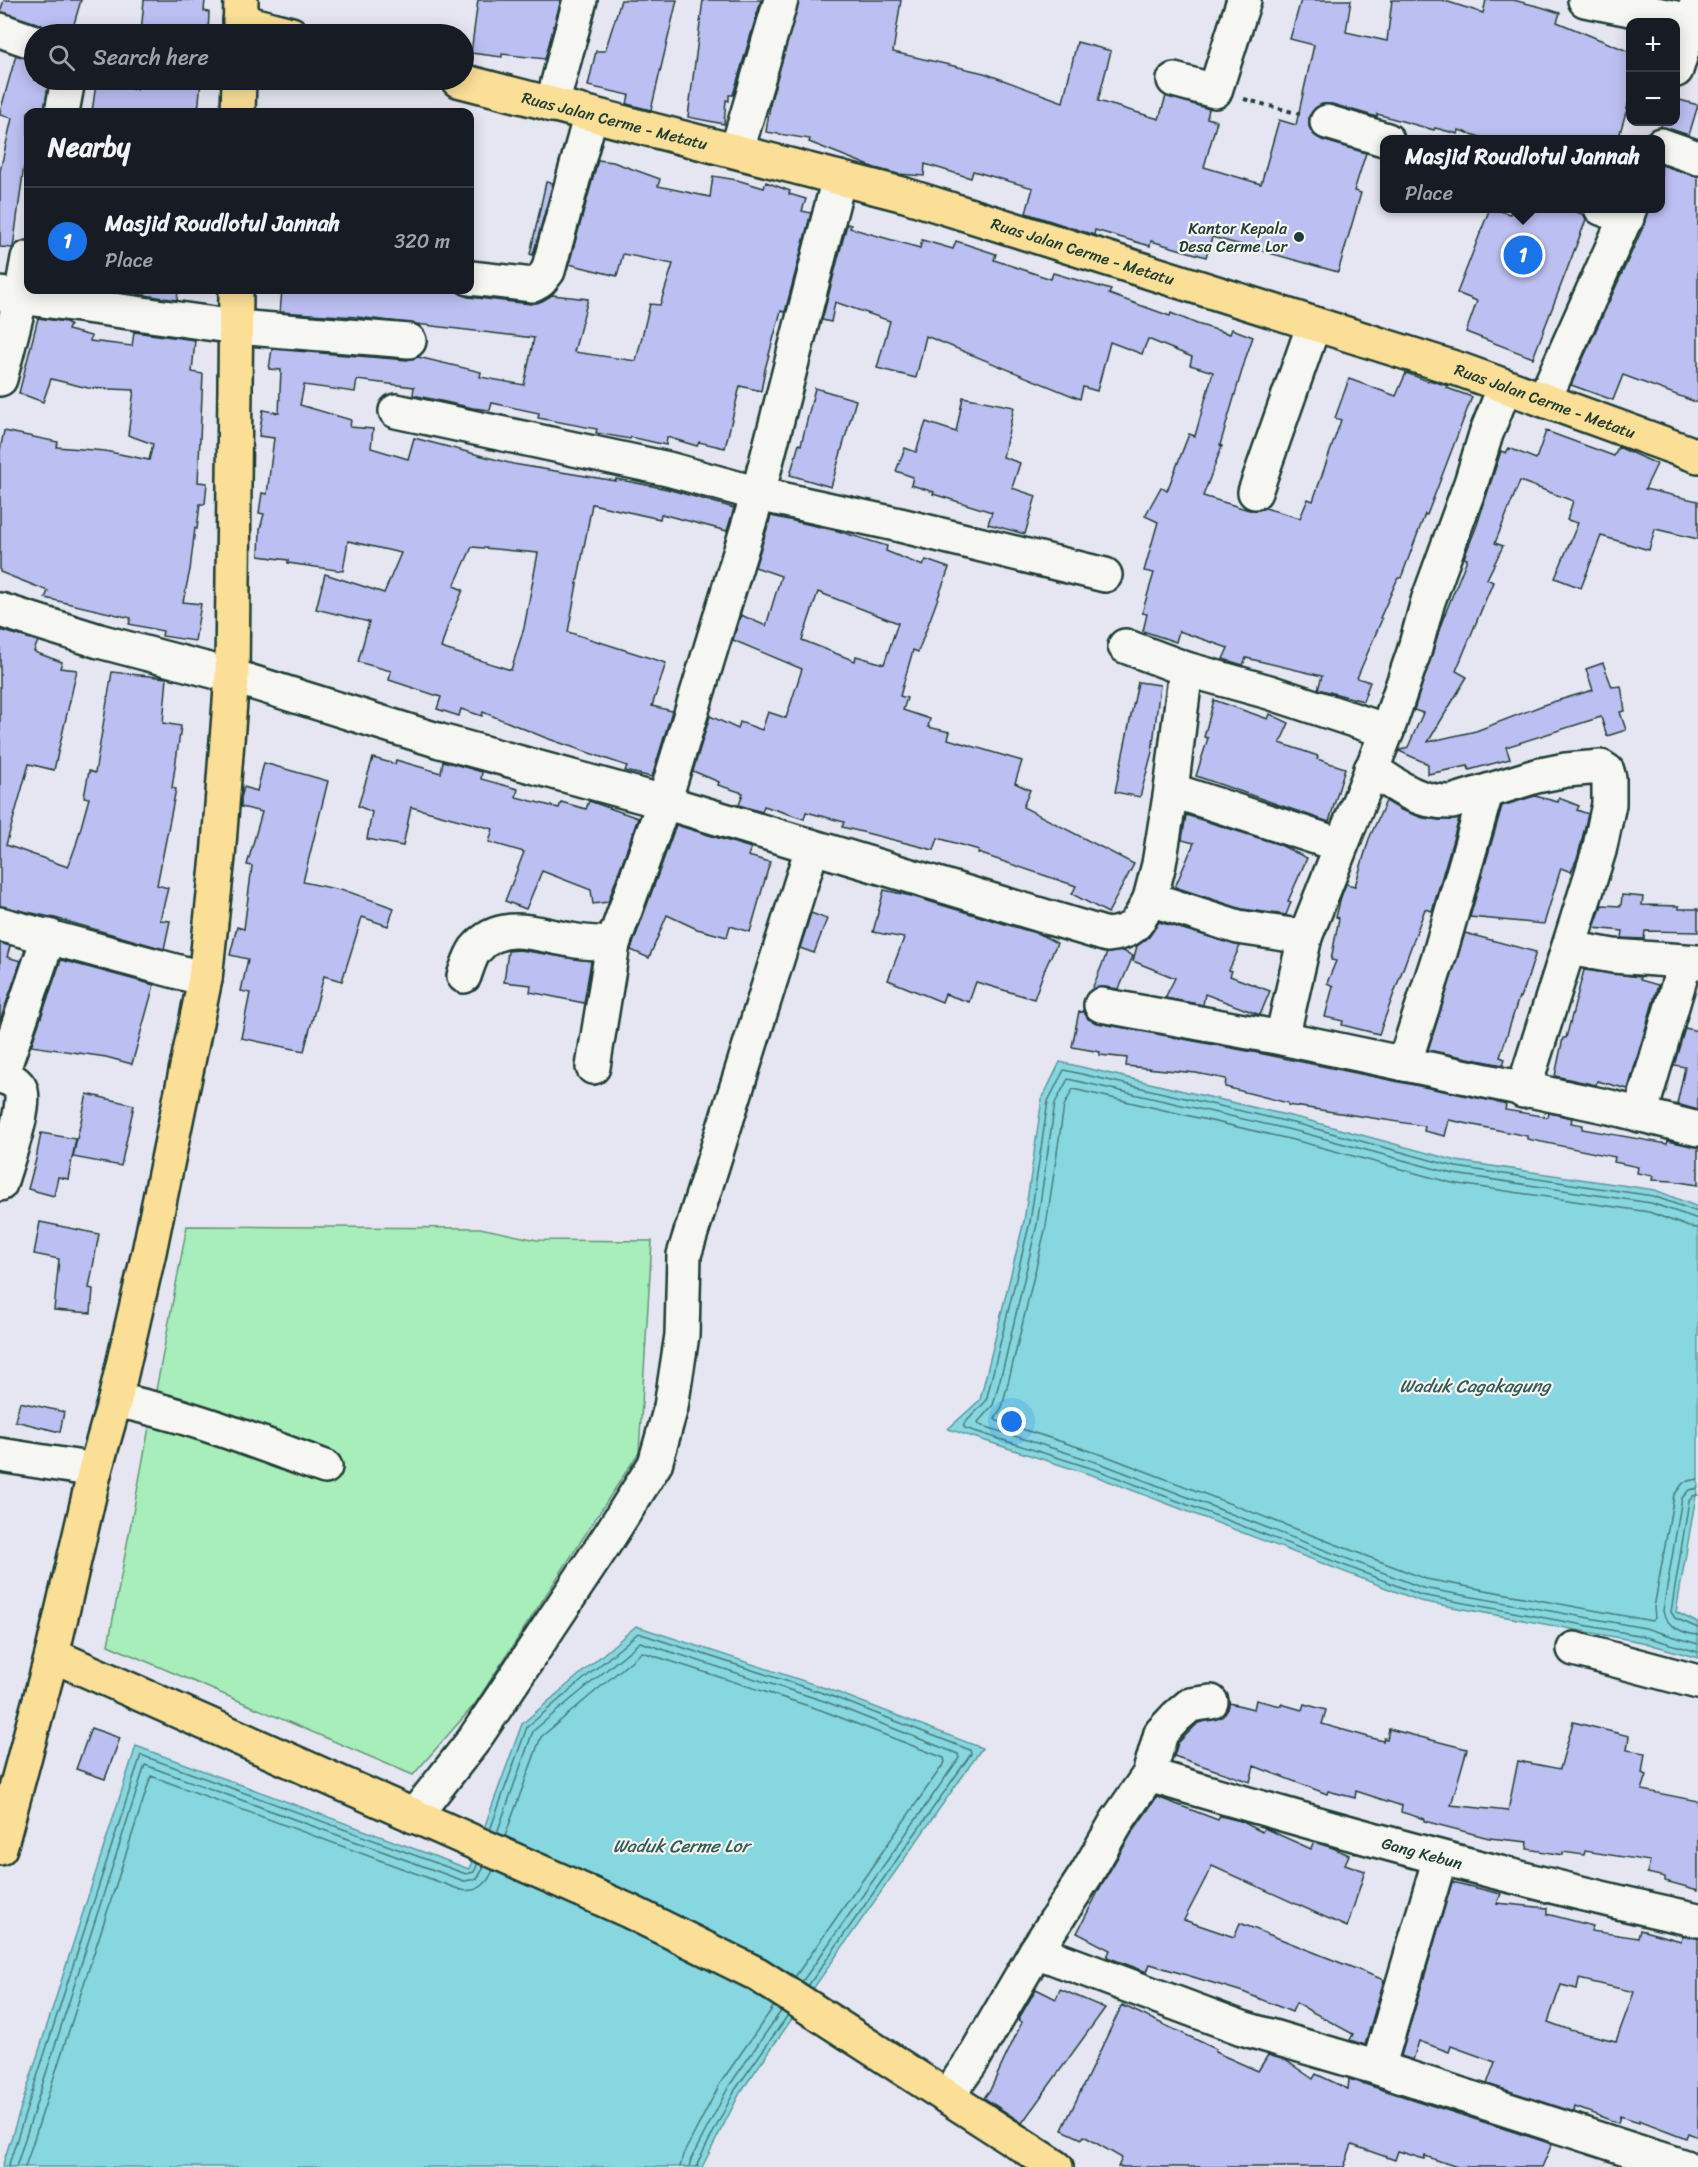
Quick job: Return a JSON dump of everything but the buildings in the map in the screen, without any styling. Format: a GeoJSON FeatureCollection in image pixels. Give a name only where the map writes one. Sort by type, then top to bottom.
{"type":"FeatureCollection","features":[{"type":"Feature","properties":{"kind":"main road"},"geometry":{"type":"LineString","coordinates":[[240,18],[259,24]]}},
{"type":"Feature","properties":{"kind":"main road","name":"Ruas Jalan Cerme - Metatu"},"geometry":{"type":"LineString","coordinates":[[474,84],[905,195],[1461,370],[1698,456]]}},
{"type":"Feature","properties":{"kind":"main road"},"geometry":{"type":"LineString","coordinates":[[238,108],[239,90]]}},
{"type":"Feature","properties":{"kind":"main road"},"geometry":{"type":"LineString","coordinates":[[0,1848],[52,1655],[95,1470],[115,1400],[149,1252],[205,979],[218,857],[232,676],[236,294]]}},
{"type":"Feature","properties":{"kind":"main road"},"geometry":{"type":"LineString","coordinates":[[52,1655],[629,1911],[757,1974],[1056,2167]]}},
{"type":"Feature","properties":{"kind":"street"},"geometry":{"type":"LineString","coordinates":[[552,105],[580,0]]}},
{"type":"Feature","properties":{"kind":"street"},"geometry":{"type":"LineString","coordinates":[[737,150],[781,0]]}},
{"type":"Feature","properties":{"kind":"street"},"geometry":{"type":"LineString","coordinates":[[1174,80],[1215,91],[1244,0]]}},
{"type":"Feature","properties":{"kind":"street"},"geometry":{"type":"LineString","coordinates":[[1585,0],[1695,10],[1680,57]]}},
{"type":"Feature","properties":{"kind":"street"},"geometry":{"type":"LineString","coordinates":[[0,30],[24,38]]}},
{"type":"Feature","properties":{"kind":"street"},"geometry":{"type":"LineString","coordinates":[[63,108],[66,90]]}},
{"type":"Feature","properties":{"kind":"street"},"geometry":{"type":"LineString","coordinates":[[474,278],[533,285],[540,281],[548,271],[591,114]]}},
{"type":"Feature","properties":{"kind":"street"},"geometry":{"type":"LineString","coordinates":[[1327,122],[1380,138]]}},
{"type":"Feature","properties":{"kind":"street"},"geometry":{"type":"LineString","coordinates":[[1665,146],[1698,158]]}},
{"type":"Feature","properties":{"kind":"street"},"geometry":{"type":"LineString","coordinates":[[593,1067],[613,944],[664,802],[759,494],[839,178]]}},
{"type":"Feature","properties":{"kind":"street"},"geometry":{"type":"LineString","coordinates":[[1544,400],[1619,213]]}},
{"type":"Feature","properties":{"kind":"street"},"geometry":{"type":"LineString","coordinates":[[0,379],[10,295],[24,266]]}},
{"type":"Feature","properties":{"kind":"street"},"geometry":{"type":"LineString","coordinates":[[10,295],[236,327],[409,341]]}},
{"type":"Feature","properties":{"kind":"street"},"geometry":{"type":"LineString","coordinates":[[1255,492],[1314,324]]}},
{"type":"Feature","properties":{"kind":"street"},"geometry":{"type":"LineString","coordinates":[[1282,1038],[1305,938],[1387,731],[1414,652],[1428,601],[1505,386]]}},
{"type":"Feature","properties":{"kind":"street"},"geometry":{"type":"LineString","coordinates":[[396,411],[668,469],[759,494],[900,525],[1105,575]]}},
{"type":"Feature","properties":{"kind":"street"},"geometry":{"type":"LineString","coordinates":[[0,610],[99,641],[232,676],[440,741],[664,802],[1107,935],[1126,933],[1138,922],[1150,899],[1159,864],[1171,790],[1186,669]]}},
{"type":"Feature","properties":{"kind":"street"},"geometry":{"type":"LineString","coordinates":[[1125,646],[1186,669],[1269,692],[1387,731]]}},
{"type":"Feature","properties":{"kind":"street"},"geometry":{"type":"LineString","coordinates":[[1371,770],[1427,801],[1452,802],[1536,776],[1566,770],[1601,767],[1607,771],[1610,778],[1610,804],[1599,851],[1523,1090]]}},
{"type":"Feature","properties":{"kind":"street"},"geometry":{"type":"LineString","coordinates":[[1171,790],[1340,845]]}},
{"type":"Feature","properties":{"kind":"street"},"geometry":{"type":"LineString","coordinates":[[1404,1064],[1440,954],[1486,793]]}},
{"type":"Feature","properties":{"kind":"street"},"geometry":{"type":"LineString","coordinates":[[414,1815],[473,1741],[655,1464],[671,1407],[682,1335],[684,1255],[812,848]]}},
{"type":"Feature","properties":{"kind":"street"},"geometry":{"type":"LineString","coordinates":[[1150,899],[1238,927],[1305,938]]}},
{"type":"Feature","properties":{"kind":"street"},"geometry":{"type":"LineString","coordinates":[[0,924],[205,979]]}},
{"type":"Feature","properties":{"kind":"street"},"geometry":{"type":"LineString","coordinates":[[464,976],[474,952],[487,939],[501,931],[519,929],[572,941],[613,944]]}},
{"type":"Feature","properties":{"kind":"street"},"geometry":{"type":"LineString","coordinates":[[0,1184],[21,1114],[22,1098],[20,1088],[13,1081],[1,1076],[49,936]]}},
{"type":"Feature","properties":{"kind":"street"},"geometry":{"type":"LineString","coordinates":[[1569,948],[1613,956],[1692,962],[1640,1115]]}},
{"type":"Feature","properties":{"kind":"street"},"geometry":{"type":"LineString","coordinates":[[1101,1005],[1282,1038],[1698,1129]]}},
{"type":"Feature","properties":{"kind":"street"},"geometry":{"type":"LineString","coordinates":[[115,1400],[144,1406],[205,1425],[325,1467]]}},
{"type":"Feature","properties":{"kind":"street"},"geometry":{"type":"LineString","coordinates":[[0,1455],[95,1470]]}},
{"type":"Feature","properties":{"kind":"street"},"geometry":{"type":"LineString","coordinates":[[1575,1649],[1698,1682]]}},
{"type":"Feature","properties":{"kind":"street"},"geometry":{"type":"LineString","coordinates":[[947,2097],[972,2061],[1036,1951],[1087,1873],[1117,1821],[1149,1775],[1161,1733],[1190,1705],[1211,1702]]}},
{"type":"Feature","properties":{"kind":"street","name":"Gang Kebun"},"geometry":{"type":"LineString","coordinates":[[1149,1775],[1321,1826],[1440,1858],[1698,1920]]}},
{"type":"Feature","properties":{"kind":"street"},"geometry":{"type":"LineString","coordinates":[[1378,2068],[1440,1858]]}},
{"type":"Feature","properties":{"kind":"street"},"geometry":{"type":"LineString","coordinates":[[1036,1951],[1242,2028],[1378,2068],[1684,2167]]}},
{"type":"Feature","properties":{"kind":"path"},"geometry":{"type":"LineString","coordinates":[[1215,91],[1327,122]]}},
{"type":"Feature","properties":{"kind":"green space"},"geometry":{"type":"Polygon","coordinates":[[[187,1226],[480,1228],[537,1240],[652,1241],[639,1452],[475,1704],[413,1775],[108,1645],[187,1226]]]}},
{"type":"Feature","properties":{"kind":"water","name":"Waduk Cagakagung"},"geometry":{"type":"Polygon","coordinates":[[[1060,1062],[1303,1119],[1457,1161],[1655,1190],[1698,1207],[1698,1484],[1676,1612],[1698,1623],[1698,1658],[1642,1642],[1420,1601],[1098,1477],[948,1429],[980,1400],[1024,1221],[1042,1099],[1060,1062]]]}},
{"type":"Feature","properties":{"kind":"water","name":"Waduk Cerme Lor"},"geometry":{"type":"Polygon","coordinates":[[[636,1626],[828,1689],[982,1748],[740,2093],[702,2167],[2,2167],[136,1746],[469,1869],[522,1724],[636,1626]]]}},
{"type":"Feature","properties":{"kind":"place","name":"Kantor Kepala Desa Cerme Lor"},"geometry":{"type":"Point","coordinates":[1299,237]}},
{"type":"Feature","properties":{"kind":"place","name":"Masjid Roudlotul Jannah"},"geometry":{"type":"Point","coordinates":[1523,255]}}]}
